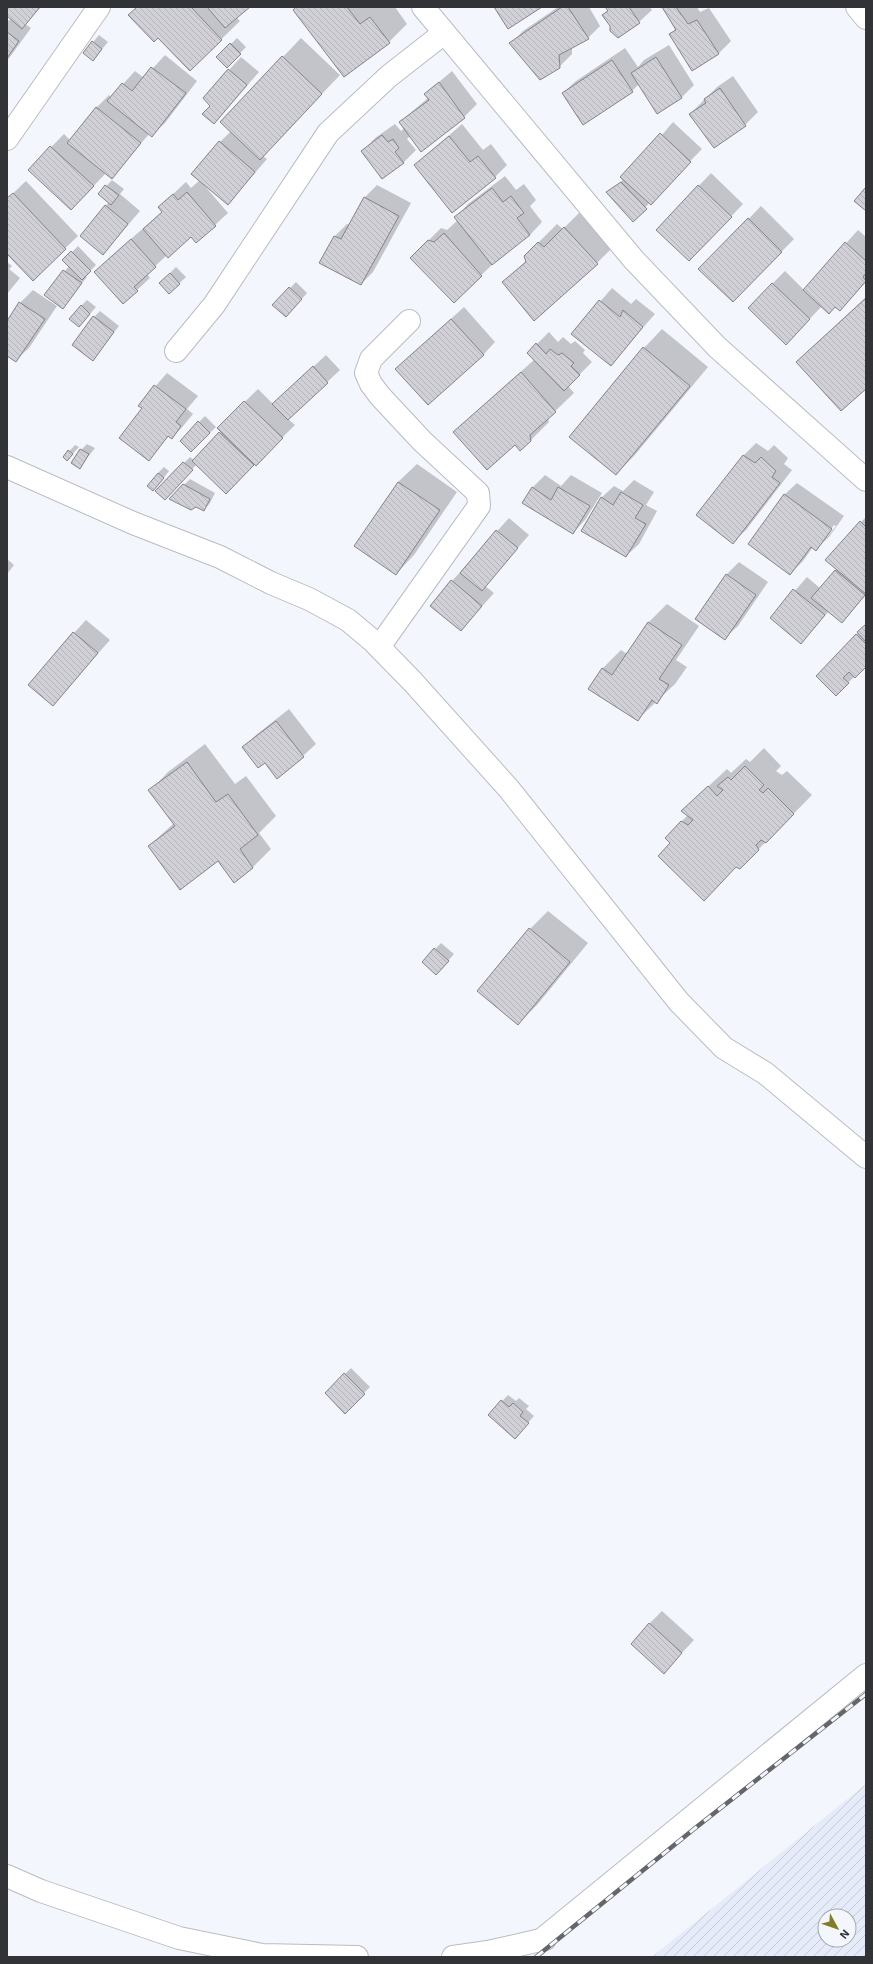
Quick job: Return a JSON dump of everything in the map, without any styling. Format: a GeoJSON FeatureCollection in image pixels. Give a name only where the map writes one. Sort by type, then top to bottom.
{"type":"FeatureCollection","features":[{"type":"Feature","properties":{"kind":"street"},"geometry":{"type":"LineString","coordinates":[[7,139],[100,7]]}},
{"type":"Feature","properties":{"kind":"street"},"geometry":{"type":"LineString","coordinates":[[423,7],[634,260],[717,347],[866,480]]}},
{"type":"Feature","properties":{"kind":"street"},"geometry":{"type":"LineString","coordinates":[[856,7],[866,18]]}},
{"type":"Feature","properties":{"kind":"street"},"geometry":{"type":"LineString","coordinates":[[176,351],[214,304],[328,133],[389,76],[444,33]]}},
{"type":"Feature","properties":{"kind":"street"},"geometry":{"type":"LineString","coordinates":[[379,647],[479,506],[478,493],[422,441],[402,417],[380,396],[371,384],[366,373],[371,359],[409,321]]}},
{"type":"Feature","properties":{"kind":"street"},"geometry":{"type":"LineString","coordinates":[[7,467],[133,523],[220,557],[271,583],[310,599],[348,620],[379,647],[414,682],[509,789],[679,1002],[724,1048],[765,1073],[866,1157]]}},
{"type":"Feature","properties":{"kind":"street"},"geometry":{"type":"LineString","coordinates":[[540,1941],[866,1675]]}},
{"type":"Feature","properties":{"kind":"street"},"geometry":{"type":"LineString","coordinates":[[7,1876],[41,1891],[179,1938],[262,1956],[348,1955],[357,1957]]}},
{"type":"Feature","properties":{"kind":"street"},"geometry":{"type":"LineString","coordinates":[[453,1957],[488,1952],[545,1940],[522,1957]]}},
{"type":"Feature","properties":{"kind":"shaded area"},"geometry":{"type":"Polygon","coordinates":[[[866,1784],[866,1957],[652,1957],[866,1784]]]}},
{"type":"Feature","properties":{"kind":"building"},"geometry":{"type":"Polygon","coordinates":[[[7,7],[40,7],[22,29],[7,16],[7,7]]]}},
{"type":"Feature","properties":{"kind":"building"},"geometry":{"type":"Polygon","coordinates":[[[137,7],[191,7],[222,40],[190,71],[158,38],[154,42],[128,15],[137,7]]]}},
{"type":"Feature","properties":{"kind":"building"},"geometry":{"type":"Polygon","coordinates":[[[207,7],[250,7],[225,28],[207,7]]]}},
{"type":"Feature","properties":{"kind":"building"},"geometry":{"type":"Polygon","coordinates":[[[296,7],[347,7],[360,24],[370,17],[390,43],[344,77],[293,10],[296,7]]]}},
{"type":"Feature","properties":{"kind":"building"},"geometry":{"type":"Polygon","coordinates":[[[494,7],[542,7],[508,29],[494,7]]]}},
{"type":"Feature","properties":{"kind":"building"},"geometry":{"type":"Polygon","coordinates":[[[562,7],[568,7],[589,39],[559,55],[560,68],[540,80],[509,43],[562,7]]]}},
{"type":"Feature","properties":{"kind":"building"},"geometry":{"type":"Polygon","coordinates":[[[605,7],[629,7],[640,23],[618,38],[610,31],[610,26],[602,15],[608,11],[605,7]]]}},
{"type":"Feature","properties":{"kind":"building"},"geometry":{"type":"Polygon","coordinates":[[[662,7],[676,7],[688,24],[697,20],[719,54],[692,71],[669,34],[676,30],[662,7]]]}},
{"type":"Feature","properties":{"kind":"building"},"geometry":{"type":"Polygon","coordinates":[[[7,32],[19,41],[7,58],[7,32]]]}},
{"type":"Feature","properties":{"kind":"building"},"geometry":{"type":"Polygon","coordinates":[[[92,41],[102,49],[93,61],[83,53],[92,41]]]}},
{"type":"Feature","properties":{"kind":"building"},"geometry":{"type":"Polygon","coordinates":[[[230,43],[241,54],[227,68],[216,57],[230,43]]]}},
{"type":"Feature","properties":{"kind":"building"},"geometry":{"type":"Polygon","coordinates":[[[282,56],[322,94],[260,160],[220,122],[282,56]]]}},
{"type":"Feature","properties":{"kind":"building"},"geometry":{"type":"Polygon","coordinates":[[[656,57],[682,98],[657,114],[631,73],[656,57]]]}},
{"type":"Feature","properties":{"kind":"building"},"geometry":{"type":"Polygon","coordinates":[[[612,60],[633,92],[583,125],[562,93],[612,60]]]}},
{"type":"Feature","properties":{"kind":"building"},"geometry":{"type":"Polygon","coordinates":[[[151,67],[186,93],[152,137],[107,101],[122,83],[132,91],[151,67]]]}},
{"type":"Feature","properties":{"kind":"building"},"geometry":{"type":"Polygon","coordinates":[[[228,69],[247,85],[214,124],[202,114],[210,106],[203,98],[228,69]]]}},
{"type":"Feature","properties":{"kind":"building"},"geometry":{"type":"Polygon","coordinates":[[[439,82],[465,118],[421,152],[399,122],[429,100],[424,94],[439,82]]]}},
{"type":"Feature","properties":{"kind":"building"},"geometry":{"type":"Polygon","coordinates":[[[720,88],[746,126],[714,148],[689,114],[706,103],[704,99],[720,88]]]}},
{"type":"Feature","properties":{"kind":"building"},"geometry":{"type":"Polygon","coordinates":[[[96,107],[141,143],[112,179],[67,143],[96,107]]]}},
{"type":"Feature","properties":{"kind":"building"},"geometry":{"type":"Polygon","coordinates":[[[660,133],[691,162],[651,205],[620,177],[660,133]]]}},
{"type":"Feature","properties":{"kind":"building"},"geometry":{"type":"Polygon","coordinates":[[[382,135],[388,142],[393,139],[399,148],[395,152],[404,163],[382,179],[361,151],[382,135]]]}},
{"type":"Feature","properties":{"kind":"building"},"geometry":{"type":"Polygon","coordinates":[[[449,136],[470,162],[478,156],[496,178],[452,213],[414,165],[449,136]]]}},
{"type":"Feature","properties":{"kind":"building"},"geometry":{"type":"Polygon","coordinates":[[[219,141],[255,172],[228,205],[191,174],[219,141]]]}},
{"type":"Feature","properties":{"kind":"building"},"geometry":{"type":"Polygon","coordinates":[[[50,146],[94,186],[71,210],[28,170],[50,146]]]}},
{"type":"Feature","properties":{"kind":"building"},"geometry":{"type":"Polygon","coordinates":[[[621,182],[647,209],[633,222],[606,192],[621,182]]]}},
{"type":"Feature","properties":{"kind":"building"},"geometry":{"type":"Polygon","coordinates":[[[105,185],[119,195],[111,205],[98,194],[105,185]]]}},
{"type":"Feature","properties":{"kind":"building"},"geometry":{"type":"Polygon","coordinates":[[[698,185],[732,217],[689,261],[656,230],[698,185]]]}},
{"type":"Feature","properties":{"kind":"building"},"geometry":{"type":"Polygon","coordinates":[[[492,188],[503,202],[511,196],[524,213],[517,218],[530,235],[492,265],[454,217],[492,188]]]}},
{"type":"Feature","properties":{"kind":"building"},"geometry":{"type":"Polygon","coordinates":[[[866,188],[866,211],[854,201],[866,188]]]}},
{"type":"Feature","properties":{"kind":"building"},"geometry":{"type":"Polygon","coordinates":[[[187,192],[216,226],[196,243],[191,237],[168,258],[143,229],[162,212],[158,207],[173,194],[178,200],[187,192]]]}},
{"type":"Feature","properties":{"kind":"building"},"geometry":{"type":"Polygon","coordinates":[[[13,193],[66,249],[33,281],[8,255],[7,256],[7,198],[13,193]]]}},
{"type":"Feature","properties":{"kind":"building"},"geometry":{"type":"Polygon","coordinates":[[[364,197],[399,216],[361,285],[319,263],[334,236],[341,239],[364,197]]]}},
{"type":"Feature","properties":{"kind":"building"},"geometry":{"type":"Polygon","coordinates":[[[105,205],[128,224],[103,255],[80,236],[105,205]]]}},
{"type":"Feature","properties":{"kind":"building"},"geometry":{"type":"Polygon","coordinates":[[[748,218],[782,252],[733,302],[698,269],[748,218]]]}},
{"type":"Feature","properties":{"kind":"building"},"geometry":{"type":"Polygon","coordinates":[[[564,227],[598,264],[534,321],[502,282],[526,262],[524,256],[538,242],[544,247],[564,227]]]}},
{"type":"Feature","properties":{"kind":"building"},"geometry":{"type":"Polygon","coordinates":[[[444,233],[482,276],[454,303],[410,258],[428,240],[434,242],[444,233]]]}},
{"type":"Feature","properties":{"kind":"building"},"geometry":{"type":"Polygon","coordinates":[[[131,239],[156,267],[134,287],[138,291],[123,304],[94,272],[131,239]]]}},
{"type":"Feature","properties":{"kind":"building"},"geometry":{"type":"Polygon","coordinates":[[[845,242],[866,261],[866,273],[863,277],[866,281],[840,311],[835,307],[829,314],[803,290],[845,242]]]}},
{"type":"Feature","properties":{"kind":"building"},"geometry":{"type":"Polygon","coordinates":[[[71,251],[91,271],[82,280],[62,260],[71,251]]]}},
{"type":"Feature","properties":{"kind":"building"},"geometry":{"type":"Polygon","coordinates":[[[63,270],[82,283],[63,309],[44,295],[63,270]]]}},
{"type":"Feature","properties":{"kind":"building"},"geometry":{"type":"Polygon","coordinates":[[[170,273],[180,284],[169,294],[159,283],[170,273]]]}},
{"type":"Feature","properties":{"kind":"building"},"geometry":{"type":"Polygon","coordinates":[[[772,283],[810,319],[786,345],[748,308],[772,283]]]}},
{"type":"Feature","properties":{"kind":"building"},"geometry":{"type":"Polygon","coordinates":[[[289,287],[302,299],[286,317],[272,305],[289,287]]]}},
{"type":"Feature","properties":{"kind":"building"},"geometry":{"type":"Polygon","coordinates":[[[866,298],[866,389],[841,411],[796,362],[866,298]]]}},
{"type":"Feature","properties":{"kind":"building"},"geometry":{"type":"Polygon","coordinates":[[[599,300],[620,317],[623,310],[643,327],[611,366],[571,334],[599,300]]]}},
{"type":"Feature","properties":{"kind":"building"},"geometry":{"type":"Polygon","coordinates":[[[19,302],[45,319],[16,362],[7,356],[7,321],[19,302]]]}},
{"type":"Feature","properties":{"kind":"building"},"geometry":{"type":"Polygon","coordinates":[[[81,305],[90,314],[79,327],[69,319],[81,305]]]}},
{"type":"Feature","properties":{"kind":"building"},"geometry":{"type":"Polygon","coordinates":[[[93,316],[114,332],[93,361],[72,345],[93,316]]]}},
{"type":"Feature","properties":{"kind":"building"},"geometry":{"type":"Polygon","coordinates":[[[451,319],[484,355],[428,405],[395,369],[451,319]]]}},
{"type":"Feature","properties":{"kind":"building"},"geometry":{"type":"Polygon","coordinates":[[[536,343],[546,354],[550,349],[558,355],[562,353],[574,363],[571,366],[580,375],[564,391],[527,353],[536,343]]]}},
{"type":"Feature","properties":{"kind":"building"},"geometry":{"type":"Polygon","coordinates":[[[643,347],[690,386],[616,475],[569,437],[643,347]]]}},
{"type":"Feature","properties":{"kind":"building"},"geometry":{"type":"Polygon","coordinates":[[[313,366],[328,383],[288,420],[272,404],[313,366]]]}},
{"type":"Feature","properties":{"kind":"building"},"geometry":{"type":"Polygon","coordinates":[[[521,372],[556,412],[530,435],[531,441],[520,451],[515,445],[487,470],[453,432],[521,372]]]}},
{"type":"Feature","properties":{"kind":"building"},"geometry":{"type":"Polygon","coordinates":[[[154,385],[186,409],[176,422],[181,426],[172,439],[168,436],[149,461],[119,438],[142,408],[138,406],[154,385]]]}},
{"type":"Feature","properties":{"kind":"building"},"geometry":{"type":"Polygon","coordinates":[[[244,401],[283,438],[256,466],[217,428],[244,401]]]}},
{"type":"Feature","properties":{"kind":"building"},"geometry":{"type":"Polygon","coordinates":[[[198,421],[210,433],[191,452],[180,441],[198,421]]]}},
{"type":"Feature","properties":{"kind":"building"},"geometry":{"type":"Polygon","coordinates":[[[219,432],[254,465],[226,494],[192,461],[219,432]]]}},
{"type":"Feature","properties":{"kind":"building"},"geometry":{"type":"Polygon","coordinates":[[[80,449],[89,454],[80,469],[71,463],[80,449]]]}},
{"type":"Feature","properties":{"kind":"building"},"geometry":{"type":"Polygon","coordinates":[[[68,450],[73,454],[67,461],[63,457],[68,450]]]}},
{"type":"Feature","properties":{"kind":"building"},"geometry":{"type":"Polygon","coordinates":[[[743,455],[755,463],[761,457],[776,471],[772,477],[780,483],[733,544],[696,515],[743,455]]]}},
{"type":"Feature","properties":{"kind":"building"},"geometry":{"type":"Polygon","coordinates":[[[183,462],[193,470],[165,500],[155,491],[183,462]]]}},
{"type":"Feature","properties":{"kind":"building"},"geometry":{"type":"Polygon","coordinates":[[[158,473],[164,478],[153,491],[147,486],[158,473]]]}},
{"type":"Feature","properties":{"kind":"building"},"geometry":{"type":"Polygon","coordinates":[[[398,482],[440,510],[396,575],[354,546],[398,482]]]}},
{"type":"Feature","properties":{"kind":"building"},"geometry":{"type":"Polygon","coordinates":[[[183,484],[210,499],[204,511],[196,507],[191,510],[169,499],[183,484]]]}},
{"type":"Feature","properties":{"kind":"building"},"geometry":{"type":"Polygon","coordinates":[[[532,487],[551,500],[558,487],[590,506],[573,534],[522,503],[532,487]]]}},
{"type":"Feature","properties":{"kind":"building"},"geometry":{"type":"Polygon","coordinates":[[[621,492],[643,505],[635,518],[646,524],[626,557],[581,531],[601,497],[613,505],[621,492]]]}},
{"type":"Feature","properties":{"kind":"building"},"geometry":{"type":"Polygon","coordinates":[[[784,494],[832,529],[816,551],[811,547],[790,575],[748,544],[784,494]]]}},
{"type":"Feature","properties":{"kind":"building"},"geometry":{"type":"Polygon","coordinates":[[[860,521],[866,527],[866,594],[825,560],[860,521]]]}},
{"type":"Feature","properties":{"kind":"building"},"geometry":{"type":"Polygon","coordinates":[[[496,530],[518,548],[482,591],[460,573],[496,530]]]}},
{"type":"Feature","properties":{"kind":"building"},"geometry":{"type":"Polygon","coordinates":[[[835,570],[865,595],[842,623],[811,598],[835,570]]]}},
{"type":"Feature","properties":{"kind":"building"},"geometry":{"type":"Polygon","coordinates":[[[726,574],[756,595],[725,640],[695,619],[726,574]]]}},
{"type":"Feature","properties":{"kind":"building"},"geometry":{"type":"Polygon","coordinates":[[[451,580],[482,606],[461,631],[430,606],[451,580]]]}},
{"type":"Feature","properties":{"kind":"building"},"geometry":{"type":"Polygon","coordinates":[[[793,589],[825,615],[801,644],[770,618],[793,589]]]}},
{"type":"Feature","properties":{"kind":"building"},"geometry":{"type":"Polygon","coordinates":[[[648,622],[682,645],[659,679],[669,685],[657,704],[652,700],[638,721],[588,689],[602,668],[612,675],[648,622]]]}},
{"type":"Feature","properties":{"kind":"building"},"geometry":{"type":"Polygon","coordinates":[[[866,624],[866,642],[857,632],[866,624]]]}},
{"type":"Feature","properties":{"kind":"building"},"geometry":{"type":"Polygon","coordinates":[[[73,632],[98,653],[53,706],[28,685],[73,632]]]}},
{"type":"Feature","properties":{"kind":"building"},"geometry":{"type":"Polygon","coordinates":[[[856,634],[866,644],[866,667],[855,678],[849,672],[843,678],[849,683],[836,696],[816,676],[856,634]]]}},
{"type":"Feature","properties":{"kind":"building"},"geometry":{"type":"Polygon","coordinates":[[[276,721],[304,757],[277,779],[265,763],[258,768],[242,747],[276,721]]]}},
{"type":"Feature","properties":{"kind":"building"},"geometry":{"type":"Polygon","coordinates":[[[187,762],[216,802],[228,794],[258,835],[240,849],[253,868],[234,883],[218,861],[180,890],[148,846],[175,826],[148,790],[187,762]]]}},
{"type":"Feature","properties":{"kind":"building"},"geometry":{"type":"Polygon","coordinates":[[[745,766],[764,785],[759,790],[763,793],[768,788],[794,814],[766,843],[761,840],[756,845],[759,850],[740,869],[736,867],[704,901],[658,856],[670,843],[665,838],[681,821],[688,825],[693,820],[681,811],[708,786],[717,796],[723,790],[717,786],[728,777],[731,780],[745,766]]]}},
{"type":"Feature","properties":{"kind":"building"},"geometry":{"type":"Polygon","coordinates":[[[529,928],[570,962],[518,1025],[477,991],[529,928]]]}},
{"type":"Feature","properties":{"kind":"building"},"geometry":{"type":"Polygon","coordinates":[[[434,948],[449,961],[436,975],[422,962],[434,948]]]}},
{"type":"Feature","properties":{"kind":"building"},"geometry":{"type":"Polygon","coordinates":[[[344,1373],[365,1394],[345,1414],[325,1393],[344,1373]]]}},
{"type":"Feature","properties":{"kind":"building"},"geometry":{"type":"Polygon","coordinates":[[[501,1400],[509,1407],[513,1403],[523,1412],[520,1416],[529,1423],[515,1439],[488,1415],[501,1400]]]}},
{"type":"Feature","properties":{"kind":"building"},"geometry":{"type":"Polygon","coordinates":[[[649,1623],[682,1653],[664,1674],[631,1644],[649,1623]]]}},
{"type":"Feature","properties":{"kind":"railway"},"geometry":{"type":"LineString","coordinates":[[536,1957],[694,1829],[866,1694]]}}]}
